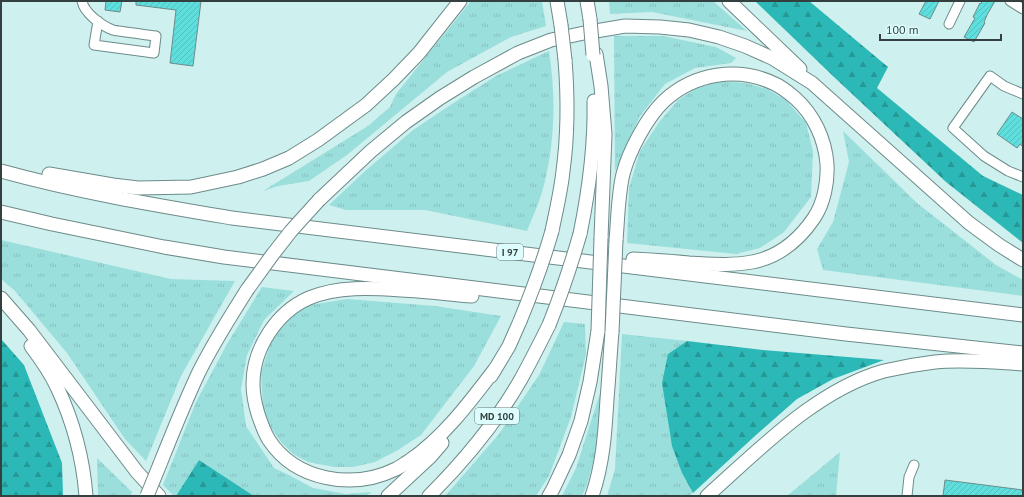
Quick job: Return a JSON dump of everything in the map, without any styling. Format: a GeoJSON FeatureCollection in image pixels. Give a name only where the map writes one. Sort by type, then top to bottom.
{"type":"FeatureCollection","features":[{"type":"Feature","properties":{"kind":"highway"},"geometry":{"type":"LineString","coordinates":[[1,166],[138,188],[191,187],[238,177],[257,171],[289,158],[318,140],[366,105],[419,53],[460,1]]}},
{"type":"Feature","properties":{"kind":"highway","name":"MD 100"},"geometry":{"type":"LineString","coordinates":[[388,496],[430,457],[473,405],[509,346],[537,280],[552,231],[564,170],[567,88],[561,25],[557,1]]}},
{"type":"Feature","properties":{"kind":"highway"},"geometry":{"type":"LineString","coordinates":[[549,496],[569,455],[581,421],[590,382],[598,331],[605,134],[601,86],[588,1]]}},
{"type":"Feature","properties":{"kind":"highway"},"geometry":{"type":"LineString","coordinates":[[729,1],[846,113]]}},
{"type":"Feature","properties":{"kind":"highway"},"geometry":{"type":"LineString","coordinates":[[147,496],[183,407],[217,338],[247,290],[291,231],[319,200],[371,151],[406,122],[440,98],[474,77],[518,53],[551,40],[625,26],[660,27],[690,30],[719,37],[745,46],[772,58],[812,83],[969,223],[1023,260]]}},
{"type":"Feature","properties":{"kind":"highway","name":"MD 100"},"geometry":{"type":"LineString","coordinates":[[429,496],[453,472],[498,416],[536,353],[561,294],[580,234],[588,194],[594,143],[595,54]]}},
{"type":"Feature","properties":{"kind":"highway"},"geometry":{"type":"LineString","coordinates":[[466,247],[708,264],[732,265],[753,262],[772,256],[791,244],[805,230],[818,212],[824,192],[827,173],[826,154],[814,120],[802,104],[776,84],[758,77],[741,74],[719,74],[698,80],[679,89],[664,101],[650,118],[639,135],[630,153],[623,173],[619,197],[616,240],[612,332],[606,426],[603,455],[597,482],[592,496]]}},
{"type":"Feature","properties":{"kind":"highway","name":"I 97"},"geometry":{"type":"LineString","coordinates":[[1,171],[104,195],[232,218],[1023,315]]}},
{"type":"Feature","properties":{"kind":"highway"},"geometry":{"type":"LineString","coordinates":[[1,212],[164,247],[217,255],[846,334],[1023,353]]}},
{"type":"Feature","properties":{"kind":"highway"},"geometry":{"type":"LineString","coordinates":[[495,370],[462,411],[430,445],[414,458],[396,469],[360,480],[332,479],[309,473],[282,456],[269,440],[261,423],[255,403],[253,384],[261,346],[280,318],[295,306],[309,298],[329,292],[373,288],[689,314]]}},
{"type":"Feature","properties":{"kind":"highway"},"geometry":{"type":"LineString","coordinates":[[1,298],[29,330],[158,496]]}},
{"type":"Feature","properties":{"kind":"highway"},"geometry":{"type":"LineString","coordinates":[[1,301],[57,386],[71,420],[79,446],[85,474],[86,496]]}},
{"type":"Feature","properties":{"kind":"highway"},"geometry":{"type":"LineString","coordinates":[[707,496],[789,423],[837,391],[860,380],[909,366],[936,362],[964,361],[1023,364]]}},
{"type":"Feature","properties":{"kind":"street"},"geometry":{"type":"LineString","coordinates":[[82,1],[83,6],[92,17],[114,30],[156,36],[154,53],[94,45],[98,21]]}},
{"type":"Feature","properties":{"kind":"street"},"geometry":{"type":"LineString","coordinates":[[949,24],[960,1]]}},
{"type":"Feature","properties":{"kind":"street"},"geometry":{"type":"LineString","coordinates":[[1010,1],[1023,9]]}},
{"type":"Feature","properties":{"kind":"street"},"geometry":{"type":"LineString","coordinates":[[1023,94],[1004,86],[990,76],[953,128],[984,156],[1008,171],[1023,177]]}},
{"type":"Feature","properties":{"kind":"street"},"geometry":{"type":"LineString","coordinates":[[907,496],[909,477],[914,465]]}},
{"type":"Feature","properties":{"kind":"green space"},"geometry":{"type":"Polygon","coordinates":[[[471,1],[542,1],[546,26],[511,37],[447,72],[347,155],[309,181],[278,186],[263,191],[368,126],[390,107],[396,94],[471,1]]]}},
{"type":"Feature","properties":{"kind":"green space"},"geometry":{"type":"Polygon","coordinates":[[[609,1],[713,1],[747,31],[652,12],[610,14],[609,1]]]}},
{"type":"Feature","properties":{"kind":"green space"},"geometry":{"type":"Polygon","coordinates":[[[755,1],[809,1],[888,67],[877,88],[983,176],[1023,195],[1023,243],[946,182],[755,1]]]}},
{"type":"Feature","properties":{"kind":"green space"},"geometry":{"type":"Polygon","coordinates":[[[614,36],[663,36],[716,47],[736,58],[731,63],[695,68],[665,84],[640,116],[615,171],[614,36]]]}},
{"type":"Feature","properties":{"kind":"green space"},"geometry":{"type":"Polygon","coordinates":[[[549,51],[553,84],[553,118],[548,169],[542,191],[527,231],[425,210],[346,210],[329,205],[364,172],[413,130],[496,76],[549,51]]]}},
{"type":"Feature","properties":{"kind":"green space"},"geometry":{"type":"Polygon","coordinates":[[[722,81],[746,83],[767,89],[786,100],[806,123],[813,151],[811,197],[784,232],[760,248],[736,254],[627,243],[629,188],[640,151],[660,121],[678,100],[700,86],[722,81]]]}},
{"type":"Feature","properties":{"kind":"green space"},"geometry":{"type":"Polygon","coordinates":[[[843,131],[917,203],[996,265],[1023,280],[1023,296],[823,270],[817,249],[833,222],[849,162],[843,131]]]}},
{"type":"Feature","properties":{"kind":"green space"},"geometry":{"type":"Polygon","coordinates":[[[1,240],[171,279],[235,281],[181,376],[146,461],[125,439],[67,353],[15,291],[1,279],[1,240]]]}},
{"type":"Feature","properties":{"kind":"green space"},"geometry":{"type":"Polygon","coordinates":[[[262,287],[294,291],[264,320],[247,355],[241,389],[246,426],[274,468],[313,488],[346,494],[372,492],[366,496],[254,496],[199,460],[176,496],[174,496],[163,485],[196,402],[227,344],[262,287]]]}},
{"type":"Feature","properties":{"kind":"green space"},"geometry":{"type":"Polygon","coordinates":[[[347,299],[435,306],[501,316],[474,366],[421,435],[398,450],[375,462],[353,467],[334,467],[308,462],[293,454],[281,442],[271,428],[263,410],[261,372],[272,339],[293,316],[310,305],[347,299]]]}},
{"type":"Feature","properties":{"kind":"green space"},"geometry":{"type":"Polygon","coordinates":[[[564,322],[585,324],[586,354],[571,417],[549,476],[536,496],[445,496],[499,434],[539,375],[564,322]]]}},
{"type":"Feature","properties":{"kind":"green space"},"geometry":{"type":"Polygon","coordinates":[[[622,334],[687,341],[668,354],[682,473],[693,493],[689,496],[607,496],[615,469],[622,334]]]}},
{"type":"Feature","properties":{"kind":"green space"},"geometry":{"type":"Polygon","coordinates":[[[1,339],[24,365],[62,463],[63,496],[1,496],[1,339]]]}},
{"type":"Feature","properties":{"kind":"green space"},"geometry":{"type":"Polygon","coordinates":[[[687,341],[763,350],[884,360],[833,379],[797,399],[693,493],[682,473],[672,446],[662,383],[668,354],[687,341]]]}},
{"type":"Feature","properties":{"kind":"green space"},"geometry":{"type":"Polygon","coordinates":[[[602,387],[599,440],[587,485],[582,496],[562,496],[576,468],[602,387]]]}},
{"type":"Feature","properties":{"kind":"green space"},"geometry":{"type":"Polygon","coordinates":[[[840,452],[836,496],[787,496],[840,452]]]}},
{"type":"Feature","properties":{"kind":"green space"},"geometry":{"type":"Polygon","coordinates":[[[97,458],[132,492],[131,496],[98,496],[97,458]]]}},
{"type":"Feature","properties":{"kind":"green space"},"geometry":{"type":"Polygon","coordinates":[[[199,460],[254,496],[176,496],[199,460]]]}},
{"type":"Feature","properties":{"kind":"building"},"geometry":{"type":"Polygon","coordinates":[[[106,1],[122,1],[120,12],[105,10],[106,1]]]}},
{"type":"Feature","properties":{"kind":"building"},"geometry":{"type":"Polygon","coordinates":[[[136,1],[201,1],[193,66],[170,63],[176,10],[136,5],[136,1]]]}},
{"type":"Feature","properties":{"kind":"building"},"geometry":{"type":"Polygon","coordinates":[[[926,1],[939,1],[930,19],[919,14],[926,1]]]}},
{"type":"Feature","properties":{"kind":"building"},"geometry":{"type":"Polygon","coordinates":[[[982,1],[995,1],[974,42],[964,37],[975,18],[973,17],[982,1]]]}},
{"type":"Feature","properties":{"kind":"building"},"geometry":{"type":"Polygon","coordinates":[[[1012,112],[1023,119],[1023,147],[1020,144],[1017,148],[997,134],[1012,112]]]}},
{"type":"Feature","properties":{"kind":"building"},"geometry":{"type":"Polygon","coordinates":[[[945,480],[1023,490],[1023,496],[943,496],[945,480]]]}}]}
